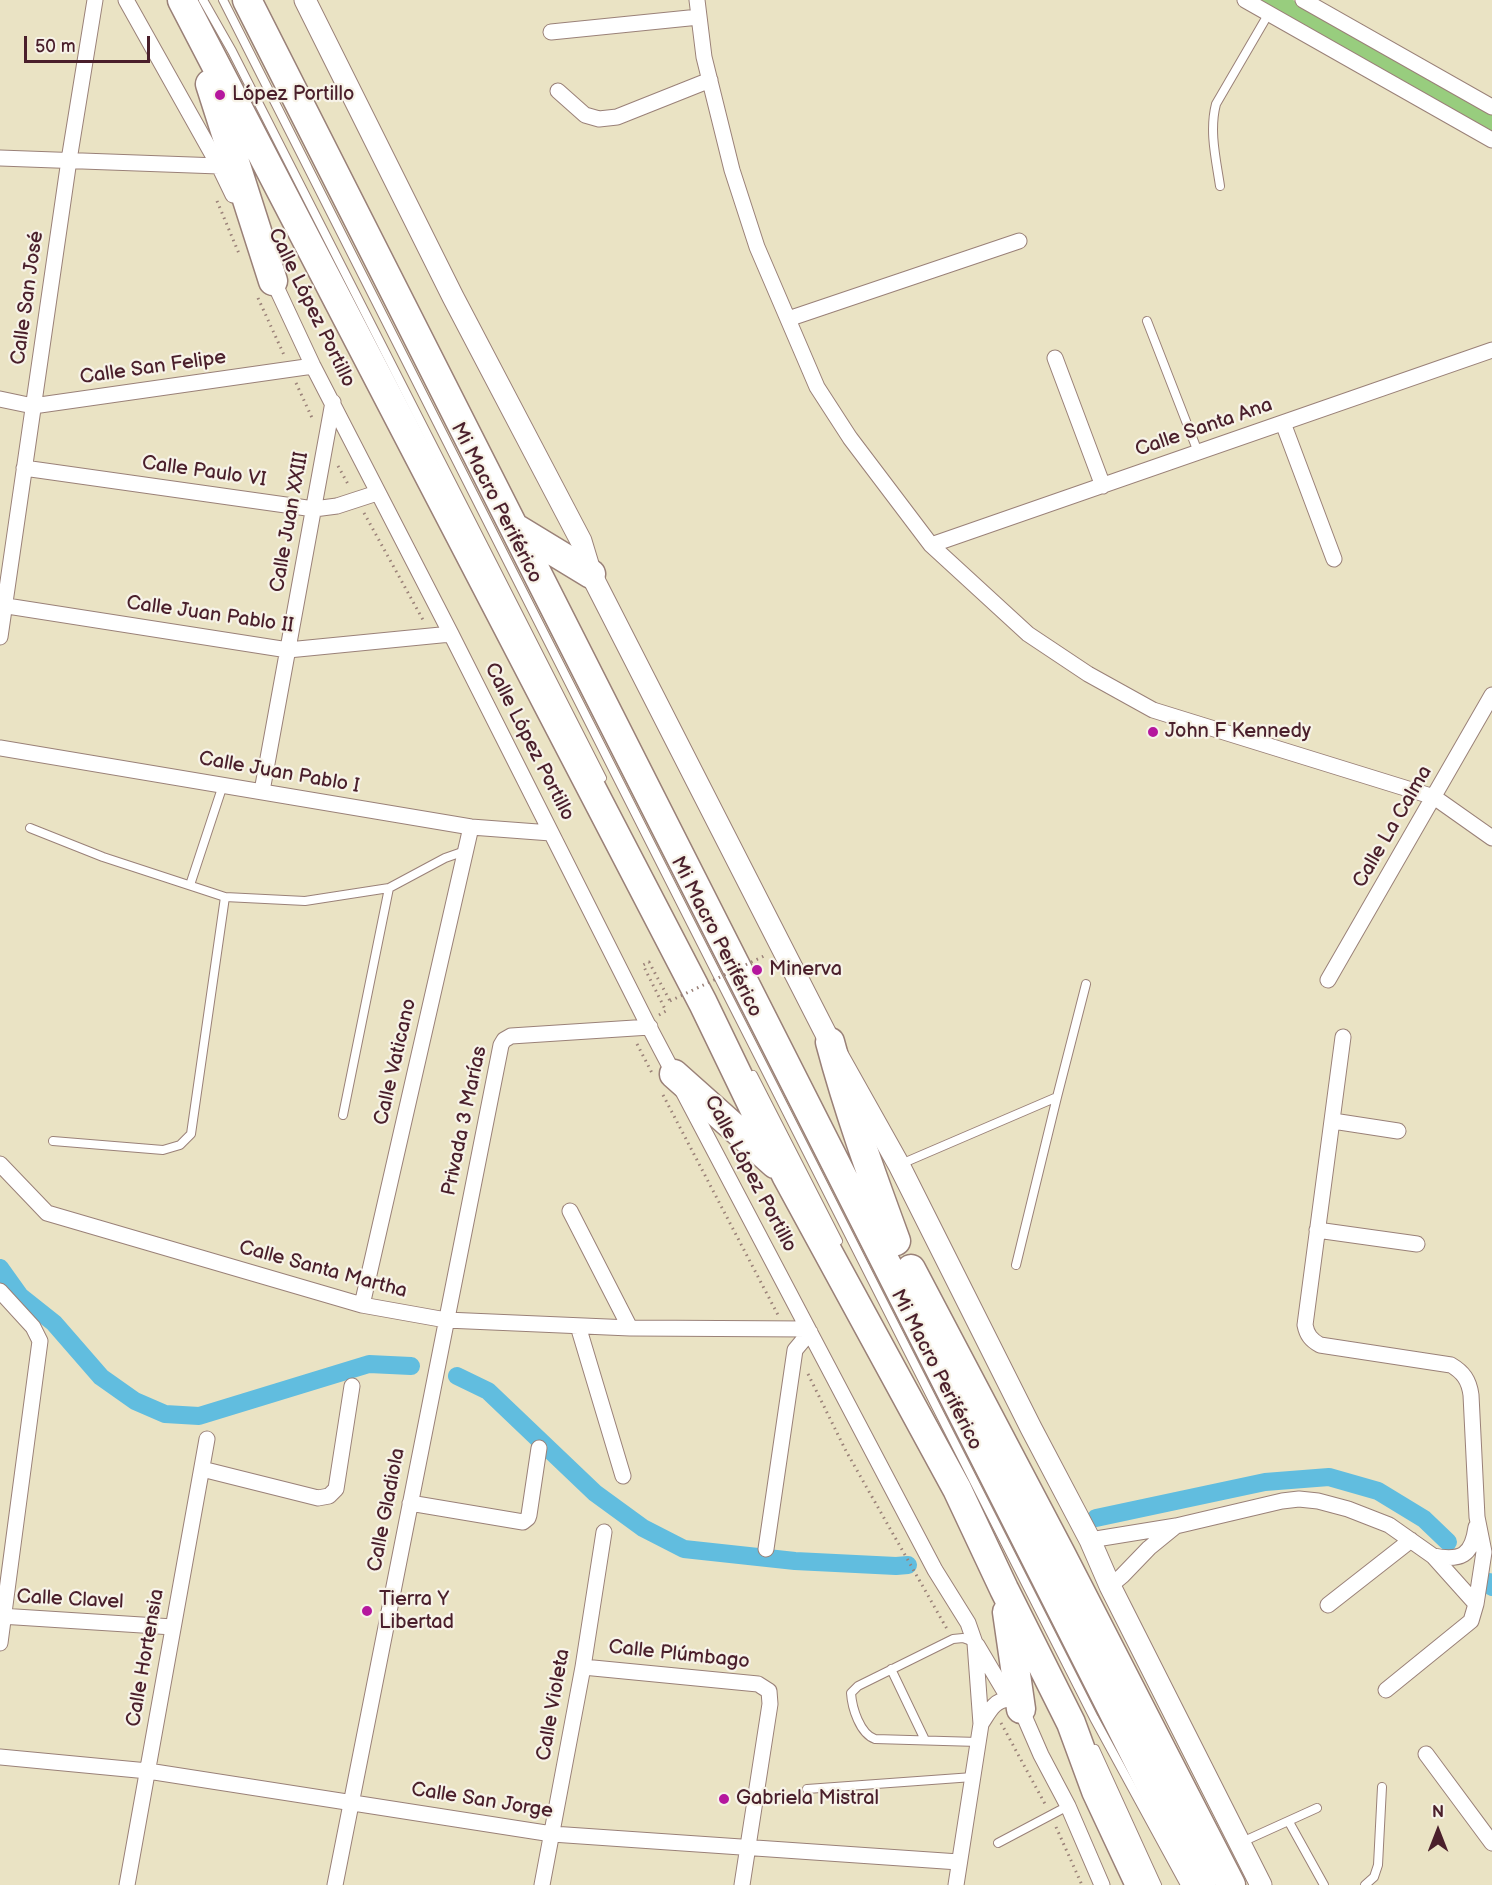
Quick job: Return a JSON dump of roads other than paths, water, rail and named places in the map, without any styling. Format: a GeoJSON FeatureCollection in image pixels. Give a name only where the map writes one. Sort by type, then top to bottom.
{"type":"FeatureCollection","features":[{"type":"Feature","properties":{"kind":"highway"},"geometry":{"type":"LineString","coordinates":[[168,0],[180,16],[196,27]]}},
{"type":"Feature","properties":{"kind":"highway"},"geometry":{"type":"LineString","coordinates":[[182,0],[703,1003],[786,1174],[957,1489],[1071,1723],[1096,1791],[1140,1885]]}},
{"type":"Feature","properties":{"kind":"highway"},"geometry":{"type":"LineString","coordinates":[[247,0],[1202,1885]]}},
{"type":"Feature","properties":{"kind":"highway"},"geometry":{"type":"LineString","coordinates":[[196,27],[196,43],[273,281]]}},
{"type":"Feature","properties":{"kind":"highway"},"geometry":{"type":"LineString","coordinates":[[517,529],[591,574]]}},
{"type":"Feature","properties":{"kind":"highway"},"geometry":{"type":"LineString","coordinates":[[758,1009],[787,1040],[819,1093],[879,1213],[1062,1554],[1251,1882]]}},
{"type":"Feature","properties":{"kind":"highway"},"geometry":{"type":"LineString","coordinates":[[830,1042],[840,1083],[896,1241]]}},
{"type":"Feature","properties":{"kind":"highway"},"geometry":{"type":"LineString","coordinates":[[674,1074],[786,1174]]}},
{"type":"Feature","properties":{"kind":"highway"},"geometry":{"type":"LineString","coordinates":[[1004,1589],[1015,1704]]}},
{"type":"Feature","properties":{"kind":"street","name":"Calle San José"},"geometry":{"type":"LineString","coordinates":[[0,637],[2,605],[95,0]]}},
{"type":"Feature","properties":{"kind":"street","name":"Calle López Portillo"},"geometry":{"type":"LineString","coordinates":[[126,0],[219,166],[313,366],[650,1028],[935,1570],[968,1623],[975,1643]]}},
{"type":"Feature","properties":{"kind":"street"},"geometry":{"type":"LineString","coordinates":[[305,0],[453,297],[580,541],[591,574],[830,1042],[899,1165],[1090,1540],[1110,1586],[1241,1842],[1251,1882]]}},
{"type":"Feature","properties":{"kind":"street"},"geometry":{"type":"LineString","coordinates":[[697,0],[704,57],[732,170],[757,247],[788,320],[818,387],[850,438],[931,545],[1028,634],[1088,674],[1153,710],[1434,797],[1492,838]]}},
{"type":"Feature","properties":{"kind":"street"},"geometry":{"type":"LineString","coordinates":[[1245,0],[1492,140]]}},
{"type":"Feature","properties":{"kind":"street"},"geometry":{"type":"LineString","coordinates":[[1303,0],[1492,107]]}},
{"type":"Feature","properties":{"kind":"street"},"geometry":{"type":"LineString","coordinates":[[551,32],[699,17]]}},
{"type":"Feature","properties":{"kind":"street"},"geometry":{"type":"LineString","coordinates":[[558,91],[585,115],[599,119],[617,117],[710,80]]}},
{"type":"Feature","properties":{"kind":"street"},"geometry":{"type":"LineString","coordinates":[[0,158],[219,166]]}},
{"type":"Feature","properties":{"kind":"street"},"geometry":{"type":"LineString","coordinates":[[788,320],[1019,241]]}},
{"type":"Feature","properties":{"kind":"street","name":"Calle Santa Ana"},"geometry":{"type":"LineString","coordinates":[[931,545],[1492,350]]}},
{"type":"Feature","properties":{"kind":"street"},"geometry":{"type":"LineString","coordinates":[[1055,358],[1102,486]]}},
{"type":"Feature","properties":{"kind":"street","name":"Calle San Felipe"},"geometry":{"type":"LineString","coordinates":[[0,399],[33,406],[313,366]]}},
{"type":"Feature","properties":{"kind":"street","name":"Calle Juan XXIII"},"geometry":{"type":"LineString","coordinates":[[262,791],[333,402]]}},
{"type":"Feature","properties":{"kind":"street"},"geometry":{"type":"LineString","coordinates":[[1283,423],[1334,559]]}},
{"type":"Feature","properties":{"kind":"street","name":"Calle Paulo VI"},"geometry":{"type":"LineString","coordinates":[[24,468],[314,509],[337,506],[377,493]]}},
{"type":"Feature","properties":{"kind":"street","name":"Calle Juan Pablo II"},"geometry":{"type":"LineString","coordinates":[[2,605],[288,650],[451,634]]}},
{"type":"Feature","properties":{"kind":"street","name":"Calle La Calma"},"geometry":{"type":"LineString","coordinates":[[1328,980],[1492,695]]}},
{"type":"Feature","properties":{"kind":"street","name":"Calle Juan Pablo I"},"geometry":{"type":"LineString","coordinates":[[0,748],[471,827],[551,833]]}},
{"type":"Feature","properties":{"kind":"street","name":"Calle Vaticano"},"geometry":{"type":"LineString","coordinates":[[362,1305],[471,827]]}},
{"type":"Feature","properties":{"kind":"street","name":"Privada 3 Marías"},"geometry":{"type":"LineString","coordinates":[[446,1320],[499,1051],[504,1040],[511,1036],[650,1028]]}},
{"type":"Feature","properties":{"kind":"street"},"geometry":{"type":"LineString","coordinates":[[1343,1037],[1305,1325],[1314,1342],[1326,1346],[1443,1363],[1464,1374],[1471,1395],[1477,1517],[1484,1552],[1471,1621],[1386,1690]]}},
{"type":"Feature","properties":{"kind":"street"},"geometry":{"type":"LineString","coordinates":[[1333,1121],[1398,1131]]}},
{"type":"Feature","properties":{"kind":"street","name":"Calle Santa Martha"},"geometry":{"type":"LineString","coordinates":[[0,1164],[47,1213],[362,1305],[446,1320],[630,1328],[809,1330]]}},
{"type":"Feature","properties":{"kind":"street"},"geometry":{"type":"LineString","coordinates":[[570,1211],[630,1328]]}},
{"type":"Feature","properties":{"kind":"street"},"geometry":{"type":"LineString","coordinates":[[1317,1230],[1417,1244]]}},
{"type":"Feature","properties":{"kind":"street"},"geometry":{"type":"LineString","coordinates":[[0,1292],[33,1327],[40,1341],[0,1643]]}},
{"type":"Feature","properties":{"kind":"street","name":"Calle Gladiola"},"geometry":{"type":"LineString","coordinates":[[335,1885],[446,1320]]}},
{"type":"Feature","properties":{"kind":"street"},"geometry":{"type":"LineString","coordinates":[[578,1326],[623,1476]]}},
{"type":"Feature","properties":{"kind":"street"},"geometry":{"type":"LineString","coordinates":[[766,1549],[795,1350],[809,1330]]}},
{"type":"Feature","properties":{"kind":"street"},"geometry":{"type":"LineString","coordinates":[[202,1469],[318,1498],[329,1496],[336,1489],[352,1386]]}},
{"type":"Feature","properties":{"kind":"street","name":"Calle Hortensia"},"geometry":{"type":"LineString","coordinates":[[127,1885],[207,1439]]}},
{"type":"Feature","properties":{"kind":"street"},"geometry":{"type":"LineString","coordinates":[[410,1503],[520,1522],[526,1521],[529,1515],[539,1448]]}},
{"type":"Feature","properties":{"kind":"street"},"geometry":{"type":"LineString","coordinates":[[1090,1540],[1176,1526],[1299,1499],[1318,1501],[1348,1509],[1389,1525],[1433,1556],[1476,1604]]}},
{"type":"Feature","properties":{"kind":"street"},"geometry":{"type":"LineString","coordinates":[[1433,1556],[1447,1559],[1459,1558],[1466,1552],[1472,1546],[1477,1517]]}},
{"type":"Feature","properties":{"kind":"street"},"geometry":{"type":"LineString","coordinates":[[1110,1586],[1149,1548],[1176,1526]]}},
{"type":"Feature","properties":{"kind":"street","name":"Calle Violeta"},"geometry":{"type":"LineString","coordinates":[[542,1885],[583,1667],[604,1532]]}},
{"type":"Feature","properties":{"kind":"street"},"geometry":{"type":"LineString","coordinates":[[1328,1605],[1411,1540]]}},
{"type":"Feature","properties":{"kind":"street","name":"Calle Clavel"},"geometry":{"type":"LineString","coordinates":[[2,1617],[173,1627]]}},
{"type":"Feature","properties":{"kind":"street"},"geometry":{"type":"LineString","coordinates":[[975,1643],[1015,1704],[1068,1806],[1102,1885]]}},
{"type":"Feature","properties":{"kind":"street"},"geometry":{"type":"LineString","coordinates":[[956,1885],[981,1724],[975,1643]]}},
{"type":"Feature","properties":{"kind":"street","name":"Calle Plúmbago"},"geometry":{"type":"LineString","coordinates":[[583,1667],[758,1684],[769,1691],[770,1704],[747,1848]]}},
{"type":"Feature","properties":{"kind":"street"},"geometry":{"type":"LineString","coordinates":[[981,1724],[992,1707],[1002,1700],[1015,1704]]}},
{"type":"Feature","properties":{"kind":"street"},"geometry":{"type":"LineString","coordinates":[[1426,1754],[1492,1843]]}},
{"type":"Feature","properties":{"kind":"street","name":"Calle San Jorge"},"geometry":{"type":"LineString","coordinates":[[0,1757],[148,1771],[552,1834],[959,1862]]}},
{"type":"Feature","properties":{"kind":"street"},"geometry":{"type":"LineString","coordinates":[[742,1885],[747,1848]]}},
{"type":"Feature","properties":{"kind":"lane","name":"Mi Macro Periférico"},"geometry":{"type":"LineString","coordinates":[[203,0],[232,51],[607,787]]}},
{"type":"Feature","properties":{"kind":"lane","name":"Mi Macro Periférico"},"geometry":{"type":"LineString","coordinates":[[223,0],[1094,1718],[1185,1885]]}},
{"type":"Feature","properties":{"kind":"lane"},"geometry":{"type":"LineString","coordinates":[[1220,186],[1213,134],[1216,104],[1269,13]]}},
{"type":"Feature","properties":{"kind":"lane"},"geometry":{"type":"LineString","coordinates":[[1147,321],[1198,452]]}},
{"type":"Feature","properties":{"kind":"lane"},"geometry":{"type":"LineString","coordinates":[[190,885],[223,785]]}},
{"type":"Feature","properties":{"kind":"lane"},"geometry":{"type":"LineString","coordinates":[[30,828],[103,857],[225,897],[305,901],[389,888],[445,858],[465,851]]}},
{"type":"Feature","properties":{"kind":"lane"},"geometry":{"type":"LineString","coordinates":[[343,1115],[389,888]]}},
{"type":"Feature","properties":{"kind":"lane"},"geometry":{"type":"LineString","coordinates":[[53,1141],[163,1150],[180,1145],[191,1134],[225,897]]}},
{"type":"Feature","properties":{"kind":"lane"},"geometry":{"type":"LineString","coordinates":[[1016,1265],[1086,984]]}},
{"type":"Feature","properties":{"kind":"lane"},"geometry":{"type":"LineString","coordinates":[[748,1064],[840,1245]]}},
{"type":"Feature","properties":{"kind":"lane"},"geometry":{"type":"LineString","coordinates":[[899,1165],[1057,1097]]}},
{"type":"Feature","properties":{"kind":"lane","name":"Mi Macro Periférico"},"geometry":{"type":"LineString","coordinates":[[922,1405],[998,1554]]}},
{"type":"Feature","properties":{"kind":"lane"},"geometry":{"type":"LineString","coordinates":[[975,1643],[963,1638],[953,1640],[858,1686],[851,1693],[852,1702],[868,1737],[978,1742]]}},
{"type":"Feature","properties":{"kind":"lane"},"geometry":{"type":"LineString","coordinates":[[891,1669],[925,1740]]}},
{"type":"Feature","properties":{"kind":"lane"},"geometry":{"type":"LineString","coordinates":[[1089,1736],[1157,1885]]}},
{"type":"Feature","properties":{"kind":"lane"},"geometry":{"type":"LineString","coordinates":[[807,1789],[973,1777]]}},
{"type":"Feature","properties":{"kind":"lane"},"geometry":{"type":"LineString","coordinates":[[1365,1885],[1374,1877],[1378,1865],[1382,1787]]}},
{"type":"Feature","properties":{"kind":"lane"},"geometry":{"type":"LineString","coordinates":[[998,1843],[1068,1806]]}},
{"type":"Feature","properties":{"kind":"lane"},"geometry":{"type":"LineString","coordinates":[[1241,1842],[1317,1808]]}},
{"type":"Feature","properties":{"kind":"lane"},"geometry":{"type":"LineString","coordinates":[[1289,1822],[1324,1885]]}},
{"type":"Feature","properties":{"kind":"waterway"},"geometry":{"type":"LineString","coordinates":[[0,1268],[20,1296],[54,1323],[101,1377],[135,1401],[165,1414],[199,1416],[369,1364],[411,1366]]}},
{"type":"Feature","properties":{"kind":"waterway"},"geometry":{"type":"LineString","coordinates":[[457,1376],[488,1391],[595,1493],[643,1528],[684,1549],[795,1561],[908,1565]]}},
{"type":"Feature","properties":{"kind":"waterway"},"geometry":{"type":"LineString","coordinates":[[1096,1518],[1265,1482],[1329,1477],[1378,1491],[1424,1519],[1448,1542]]}},
{"type":"Feature","properties":{"kind":"waterway"},"geometry":{"type":"LineString","coordinates":[[1489,1582],[1492,1587]]}},
{"type":"Feature","properties":{"kind":"place","name":"López Portillo"},"geometry":{"type":"Point","coordinates":[220,95]}},
{"type":"Feature","properties":{"kind":"place","name":"John F Kennedy"},"geometry":{"type":"Point","coordinates":[1153,732]}},
{"type":"Feature","properties":{"kind":"place","name":"Minerva"},"geometry":{"type":"Point","coordinates":[757,970]}},
{"type":"Feature","properties":{"kind":"place","name":"Tierra Y Libertad"},"geometry":{"type":"Point","coordinates":[367,1611]}},
{"type":"Feature","properties":{"kind":"place","name":"Gabriela Mistral"},"geometry":{"type":"Point","coordinates":[724,1799]}}]}
